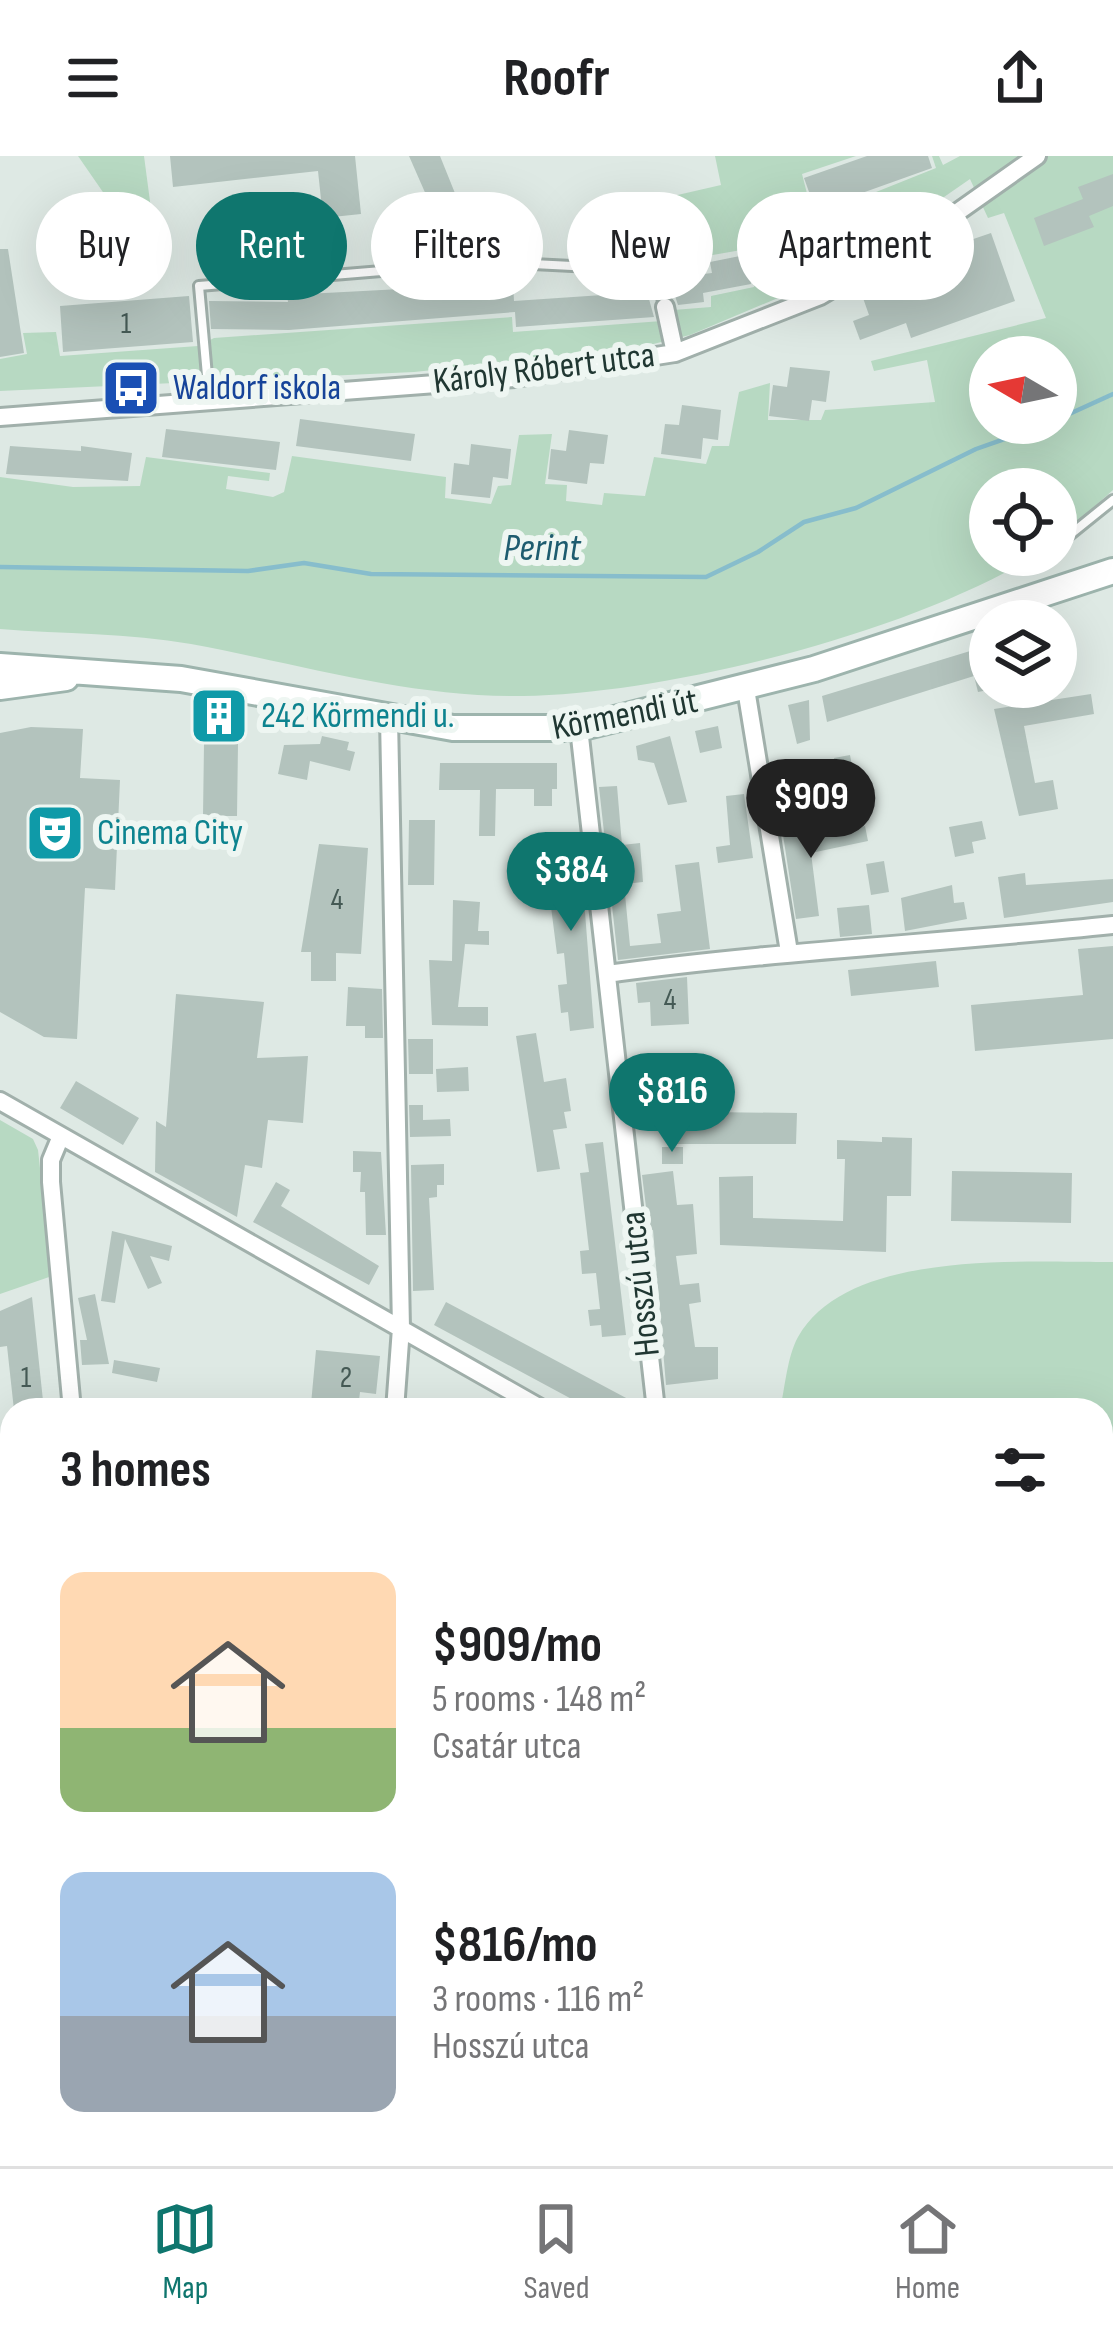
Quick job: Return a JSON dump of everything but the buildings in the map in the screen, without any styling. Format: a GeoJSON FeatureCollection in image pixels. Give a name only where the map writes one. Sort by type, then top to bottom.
{"type":"FeatureCollection","features":[{"type":"Feature","properties":{"kind":"street","name":"Károly Róbert utca"},"geometry":{"type":"LineString","coordinates":[[0,417],[515,378],[675,352],[820,296],[917,240],[1037,156]]}},
{"type":"Feature","properties":{"kind":"street"},"geometry":{"type":"LineString","coordinates":[[663,300],[675,352]]}},
{"type":"Feature","properties":{"kind":"street","name":"Körmendi út"},"geometry":{"type":"LineString","coordinates":[[0,665],[122,673],[492,732],[579,728],[746,689],[1113,571]]}},
{"type":"Feature","properties":{"kind":"street","name":"Körmendi út"},"geometry":{"type":"LineString","coordinates":[[0,687],[122,673]]}},
{"type":"Feature","properties":{"kind":"street"},"geometry":{"type":"LineString","coordinates":[[746,689],[789,952]]}},
{"type":"Feature","properties":{"kind":"street"},"geometry":{"type":"LineString","coordinates":[[389,718],[401,1328],[396,1398]]}},
{"type":"Feature","properties":{"kind":"street","name":"Hosszú utca"},"geometry":{"type":"LineString","coordinates":[[579,728],[655,1398]]}},
{"type":"Feature","properties":{"kind":"street"},"geometry":{"type":"LineString","coordinates":[[607,974],[789,952],[851,952],[1113,926]]}},
{"type":"Feature","properties":{"kind":"street"},"geometry":{"type":"LineString","coordinates":[[0,1101],[523,1398]]}},
{"type":"Feature","properties":{"kind":"street"},"geometry":{"type":"LineString","coordinates":[[61,1136],[51,1160],[71,1398]]}},
{"type":"Feature","properties":{"kind":"lane"},"geometry":{"type":"LineString","coordinates":[[209,399],[199,286],[490,262],[567,266]]}},
{"type":"Feature","properties":{"kind":"lane"},"geometry":{"type":"LineString","coordinates":[[1077,529],[1113,500]]}},
{"type":"Feature","properties":{"kind":"green space"},"geometry":{"type":"Polygon","coordinates":[[[78,156],[144,156],[149,192],[103,192],[78,156]]]}},
{"type":"Feature","properties":{"kind":"green space"},"geometry":{"type":"Polygon","coordinates":[[[715,156],[856,156],[802,174],[807,192],[737,192],[737,251],[713,255],[713,192],[691,192],[721,185],[715,156]]]}},
{"type":"Feature","properties":{"kind":"green space"},"geometry":{"type":"Polygon","coordinates":[[[932,156],[939,156],[943,165],[960,156],[1113,156],[1113,490],[1077,522],[1077,468],[969,468],[969,576],[997,576],[984,583],[858,633],[788,654],[647,684],[523,696],[397,686],[168,640],[0,629],[0,477],[73,487],[140,486],[146,457],[270,473],[269,481],[228,476],[226,489],[273,497],[284,492],[292,456],[446,477],[445,498],[491,504],[498,486],[511,485],[519,435],[552,434],[545,484],[567,485],[566,501],[602,505],[604,493],[645,496],[654,457],[706,464],[712,446],[729,446],[739,392],[770,383],[768,420],[821,420],[825,410],[935,402],[927,360],[874,371],[871,361],[969,337],[969,444],[1077,444],[1077,336],[973,336],[1046,318],[1004,213],[988,218],[970,179],[951,192],[876,192],[936,168],[932,156]]]}},
{"type":"Feature","properties":{"kind":"green space"},"geometry":{"type":"Polygon","coordinates":[[[737,291],[737,300],[773,300],[690,335],[633,349],[414,372],[0,391],[0,359],[27,354],[23,333],[56,332],[60,356],[198,346],[214,338],[512,317],[513,332],[662,321],[661,311],[711,307],[713,296],[737,291]]]}},
{"type":"Feature","properties":{"kind":"green space"},"geometry":{"type":"Polygon","coordinates":[[[0,1120],[33,1139],[38,1150],[52,1276],[0,1294],[0,1120]]]}},
{"type":"Feature","properties":{"kind":"green space"},"geometry":{"type":"Polygon","coordinates":[[[1113,1262],[1113,1398],[782,1398],[798,1337],[822,1308],[856,1288],[897,1274],[988,1263],[1113,1262]]]}},
{"type":"Feature","properties":{"kind":"waterway","name":"Perint"},"geometry":{"type":"LineString","coordinates":[[1077,410],[1113,394]]}},
{"type":"Feature","properties":{"kind":"waterway","name":"Perint"},"geometry":{"type":"LineString","coordinates":[[0,567],[248,571],[304,563],[371,574],[706,577],[758,552],[804,522],[856,508],[990,444]]}},
{"type":"Feature","properties":{"kind":"place","name":"Waldorf iskola"},"geometry":{"type":"Point","coordinates":[131,388]}},
{"type":"Feature","properties":{"kind":"place","name":"242 Körmendi u."},"geometry":{"type":"Point","coordinates":[219,716]}},
{"type":"Feature","properties":{"kind":"place","name":"Cinema City"},"geometry":{"type":"Point","coordinates":[55,833]}}]}
